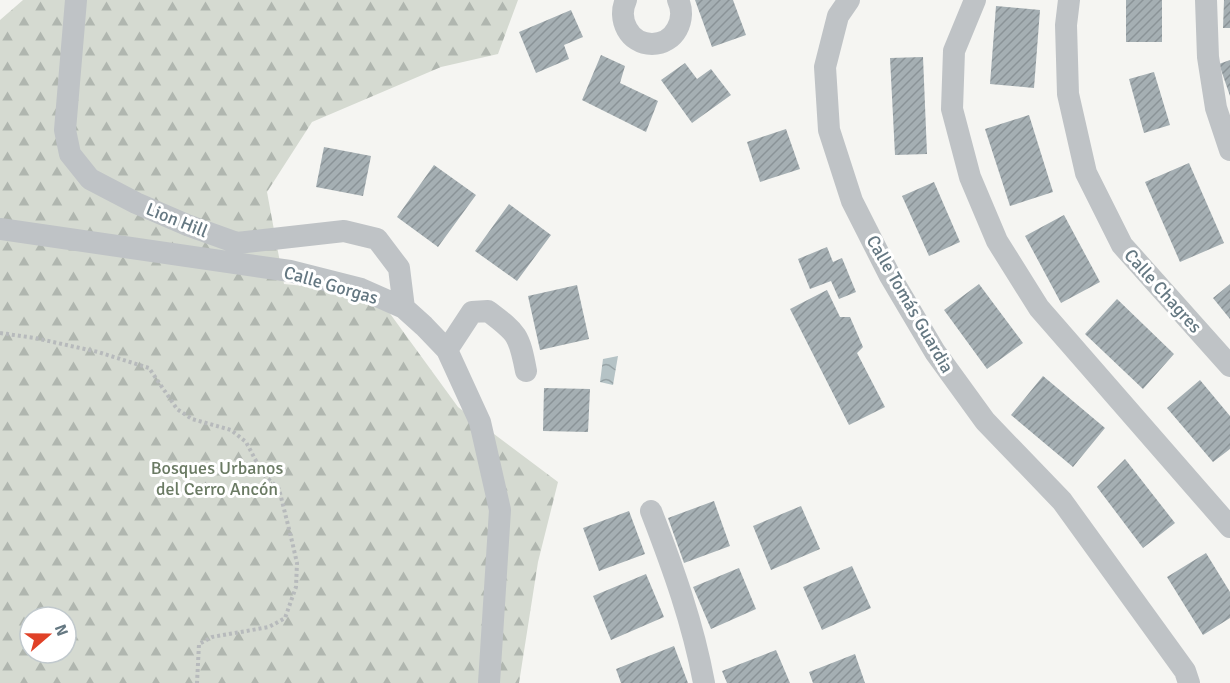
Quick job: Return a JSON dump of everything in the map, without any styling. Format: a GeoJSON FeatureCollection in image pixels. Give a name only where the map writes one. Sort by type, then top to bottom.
{"type":"FeatureCollection","features":[{"type":"Feature","properties":{"kind":"street","name":"Lion Hill"},"geometry":{"type":"LineString","coordinates":[[76,0],[65,130],[70,154],[90,179],[136,203],[237,243],[344,231],[377,239],[399,268],[404,308]]}},
{"type":"Feature","properties":{"kind":"street"},"geometry":{"type":"LineString","coordinates":[[626,0],[622,10],[624,27],[636,40],[653,44],[669,39],[680,26],[682,8],[678,0]]}},
{"type":"Feature","properties":{"kind":"street","name":"Calle Tomás Guardia"},"geometry":{"type":"LineString","coordinates":[[849,0],[838,16],[825,67],[829,130],[852,201],[890,276],[934,352],[985,421],[1062,501],[1185,671],[1189,683]]}},
{"type":"Feature","properties":{"kind":"street"},"geometry":{"type":"LineString","coordinates":[[975,0],[954,51],[952,109],[970,177],[997,241],[1039,308],[1230,527]]}},
{"type":"Feature","properties":{"kind":"street","name":"Calle Chagres"},"geometry":{"type":"LineString","coordinates":[[1069,0],[1066,25],[1068,94],[1086,173],[1122,245],[1230,366]]}},
{"type":"Feature","properties":{"kind":"street"},"geometry":{"type":"LineString","coordinates":[[1206,0],[1208,57],[1215,98],[1230,150]]}},
{"type":"Feature","properties":{"kind":"street","name":"Calle Gorgas"},"geometry":{"type":"LineString","coordinates":[[0,229],[290,272],[361,289],[404,308],[447,350],[480,422],[500,510],[489,683]]}},
{"type":"Feature","properties":{"kind":"street"},"geometry":{"type":"LineString","coordinates":[[447,350],[472,312],[488,311],[512,329],[521,344],[526,371]]}},
{"type":"Feature","properties":{"kind":"street"},"geometry":{"type":"LineString","coordinates":[[651,511],[682,594],[697,646],[704,683]]}},
{"type":"Feature","properties":{"kind":"path"},"geometry":{"type":"LineString","coordinates":[[0,333],[98,352],[148,368],[177,409],[192,419],[231,429],[246,442],[263,474],[279,489],[297,563],[296,587],[285,618],[269,627],[212,637],[199,644],[197,683]]}},
{"type":"Feature","properties":{"kind":"green space","name":"Bosques Urbanos del Cerro Ancón"},"geometry":{"type":"Polygon","coordinates":[[[23,0],[518,0],[498,54],[441,67],[312,122],[267,192],[284,284],[375,293],[458,407],[558,482],[538,562],[519,683],[0,683],[0,20],[23,0]]]}},
{"type":"Feature","properties":{"kind":"water"},"geometry":{"type":"Polygon","coordinates":[[[618,356],[613,385],[600,382],[603,359],[618,356]]]}},
{"type":"Feature","properties":{"kind":"building"},"geometry":{"type":"Polygon","coordinates":[[[695,0],[733,0],[746,35],[712,47],[695,0]]]}},
{"type":"Feature","properties":{"kind":"building"},"geometry":{"type":"Polygon","coordinates":[[[1126,0],[1162,0],[1162,42],[1126,42],[1126,0]]]}},
{"type":"Feature","properties":{"kind":"building"},"geometry":{"type":"Polygon","coordinates":[[[1224,0],[1230,0],[1230,28],[1223,28],[1224,0]]]}},
{"type":"Feature","properties":{"kind":"building"},"geometry":{"type":"Polygon","coordinates":[[[996,6],[1040,10],[1034,88],[990,84],[996,6]]]}},
{"type":"Feature","properties":{"kind":"building"},"geometry":{"type":"Polygon","coordinates":[[[571,10],[583,37],[564,45],[569,59],[536,73],[519,32],[571,10]]]}},
{"type":"Feature","properties":{"kind":"building"},"geometry":{"type":"Polygon","coordinates":[[[601,55],[625,66],[620,83],[658,101],[646,132],[582,100],[601,55]]]}},
{"type":"Feature","properties":{"kind":"building"},"geometry":{"type":"Polygon","coordinates":[[[923,57],[927,154],[895,155],[890,58],[923,57]]]}},
{"type":"Feature","properties":{"kind":"building"},"geometry":{"type":"Polygon","coordinates":[[[1230,60],[1230,96],[1219,64],[1230,60]]]}},
{"type":"Feature","properties":{"kind":"building"},"geometry":{"type":"Polygon","coordinates":[[[685,63],[697,79],[711,69],[731,95],[692,123],[661,80],[685,63]]]}},
{"type":"Feature","properties":{"kind":"building"},"geometry":{"type":"Polygon","coordinates":[[[1154,72],[1170,125],[1144,133],[1129,79],[1154,72]]]}},
{"type":"Feature","properties":{"kind":"building"},"geometry":{"type":"Polygon","coordinates":[[[1029,115],[1053,192],[1010,206],[985,129],[1029,115]]]}},
{"type":"Feature","properties":{"kind":"building"},"geometry":{"type":"Polygon","coordinates":[[[786,129],[800,169],[760,182],[747,142],[786,129]]]}},
{"type":"Feature","properties":{"kind":"building"},"geometry":{"type":"Polygon","coordinates":[[[324,147],[371,156],[363,196],[316,187],[324,147]]]}},
{"type":"Feature","properties":{"kind":"building"},"geometry":{"type":"Polygon","coordinates":[[[1189,163],[1224,243],[1180,262],[1145,182],[1189,163]]]}},
{"type":"Feature","properties":{"kind":"building"},"geometry":{"type":"Polygon","coordinates":[[[434,165],[476,195],[438,247],[397,217],[434,165]]]}},
{"type":"Feature","properties":{"kind":"building"},"geometry":{"type":"Polygon","coordinates":[[[934,182],[960,242],[929,256],[902,196],[934,182]]]}},
{"type":"Feature","properties":{"kind":"building"},"geometry":{"type":"Polygon","coordinates":[[[509,204],[551,235],[517,281],[475,251],[509,204]]]}},
{"type":"Feature","properties":{"kind":"building"},"geometry":{"type":"Polygon","coordinates":[[[1064,215],[1100,282],[1061,303],[1025,236],[1064,215]]]}},
{"type":"Feature","properties":{"kind":"building"},"geometry":{"type":"Polygon","coordinates":[[[827,247],[833,262],[842,258],[856,292],[839,299],[831,281],[810,289],[798,259],[827,247]]]}},
{"type":"Feature","properties":{"kind":"building"},"geometry":{"type":"Polygon","coordinates":[[[979,284],[1023,343],[987,369],[944,310],[979,284]]]}},
{"type":"Feature","properties":{"kind":"building"},"geometry":{"type":"Polygon","coordinates":[[[1230,284],[1230,319],[1213,298],[1230,284]]]}},
{"type":"Feature","properties":{"kind":"building"},"geometry":{"type":"Polygon","coordinates":[[[577,285],[589,339],[540,350],[528,296],[577,285]]]}},
{"type":"Feature","properties":{"kind":"building"},"geometry":{"type":"Polygon","coordinates":[[[827,290],[840,317],[850,317],[863,347],[857,353],[885,407],[849,425],[790,309],[827,290]]]}},
{"type":"Feature","properties":{"kind":"building"},"geometry":{"type":"Polygon","coordinates":[[[1117,299],[1174,354],[1143,389],[1085,334],[1117,299]]]}},
{"type":"Feature","properties":{"kind":"building"},"geometry":{"type":"Polygon","coordinates":[[[1043,376],[1105,428],[1073,467],[1011,415],[1043,376]]]}},
{"type":"Feature","properties":{"kind":"building"},"geometry":{"type":"Polygon","coordinates":[[[1200,380],[1230,416],[1230,449],[1213,462],[1167,408],[1200,380]]]}},
{"type":"Feature","properties":{"kind":"building"},"geometry":{"type":"Polygon","coordinates":[[[544,388],[590,389],[588,432],[543,431],[544,388]]]}},
{"type":"Feature","properties":{"kind":"building"},"geometry":{"type":"Polygon","coordinates":[[[1125,459],[1175,523],[1143,548],[1097,487],[1125,459]]]}},
{"type":"Feature","properties":{"kind":"building"},"geometry":{"type":"Polygon","coordinates":[[[714,501],[730,546],[684,563],[668,518],[714,501]]]}},
{"type":"Feature","properties":{"kind":"building"},"geometry":{"type":"Polygon","coordinates":[[[801,506],[820,549],[771,570],[753,526],[801,506]]]}},
{"type":"Feature","properties":{"kind":"building"},"geometry":{"type":"Polygon","coordinates":[[[629,511],[645,554],[599,571],[583,528],[629,511]]]}},
{"type":"Feature","properties":{"kind":"building"},"geometry":{"type":"Polygon","coordinates":[[[1206,553],[1230,592],[1230,618],[1203,635],[1167,577],[1206,553]]]}},
{"type":"Feature","properties":{"kind":"building"},"geometry":{"type":"Polygon","coordinates":[[[852,566],[871,608],[822,630],[803,587],[852,566]]]}},
{"type":"Feature","properties":{"kind":"building"},"geometry":{"type":"Polygon","coordinates":[[[739,568],[756,609],[711,629],[693,587],[739,568]]]}},
{"type":"Feature","properties":{"kind":"building"},"geometry":{"type":"Polygon","coordinates":[[[646,574],[664,617],[611,640],[593,596],[646,574]]]}},
{"type":"Feature","properties":{"kind":"building"},"geometry":{"type":"Polygon","coordinates":[[[674,646],[688,683],[621,683],[616,669],[674,646]]]}},
{"type":"Feature","properties":{"kind":"building"},"geometry":{"type":"Polygon","coordinates":[[[776,650],[790,683],[727,683],[722,671],[776,650]]]}},
{"type":"Feature","properties":{"kind":"building"},"geometry":{"type":"Polygon","coordinates":[[[855,654],[865,683],[813,683],[809,672],[855,654]]]}}]}
